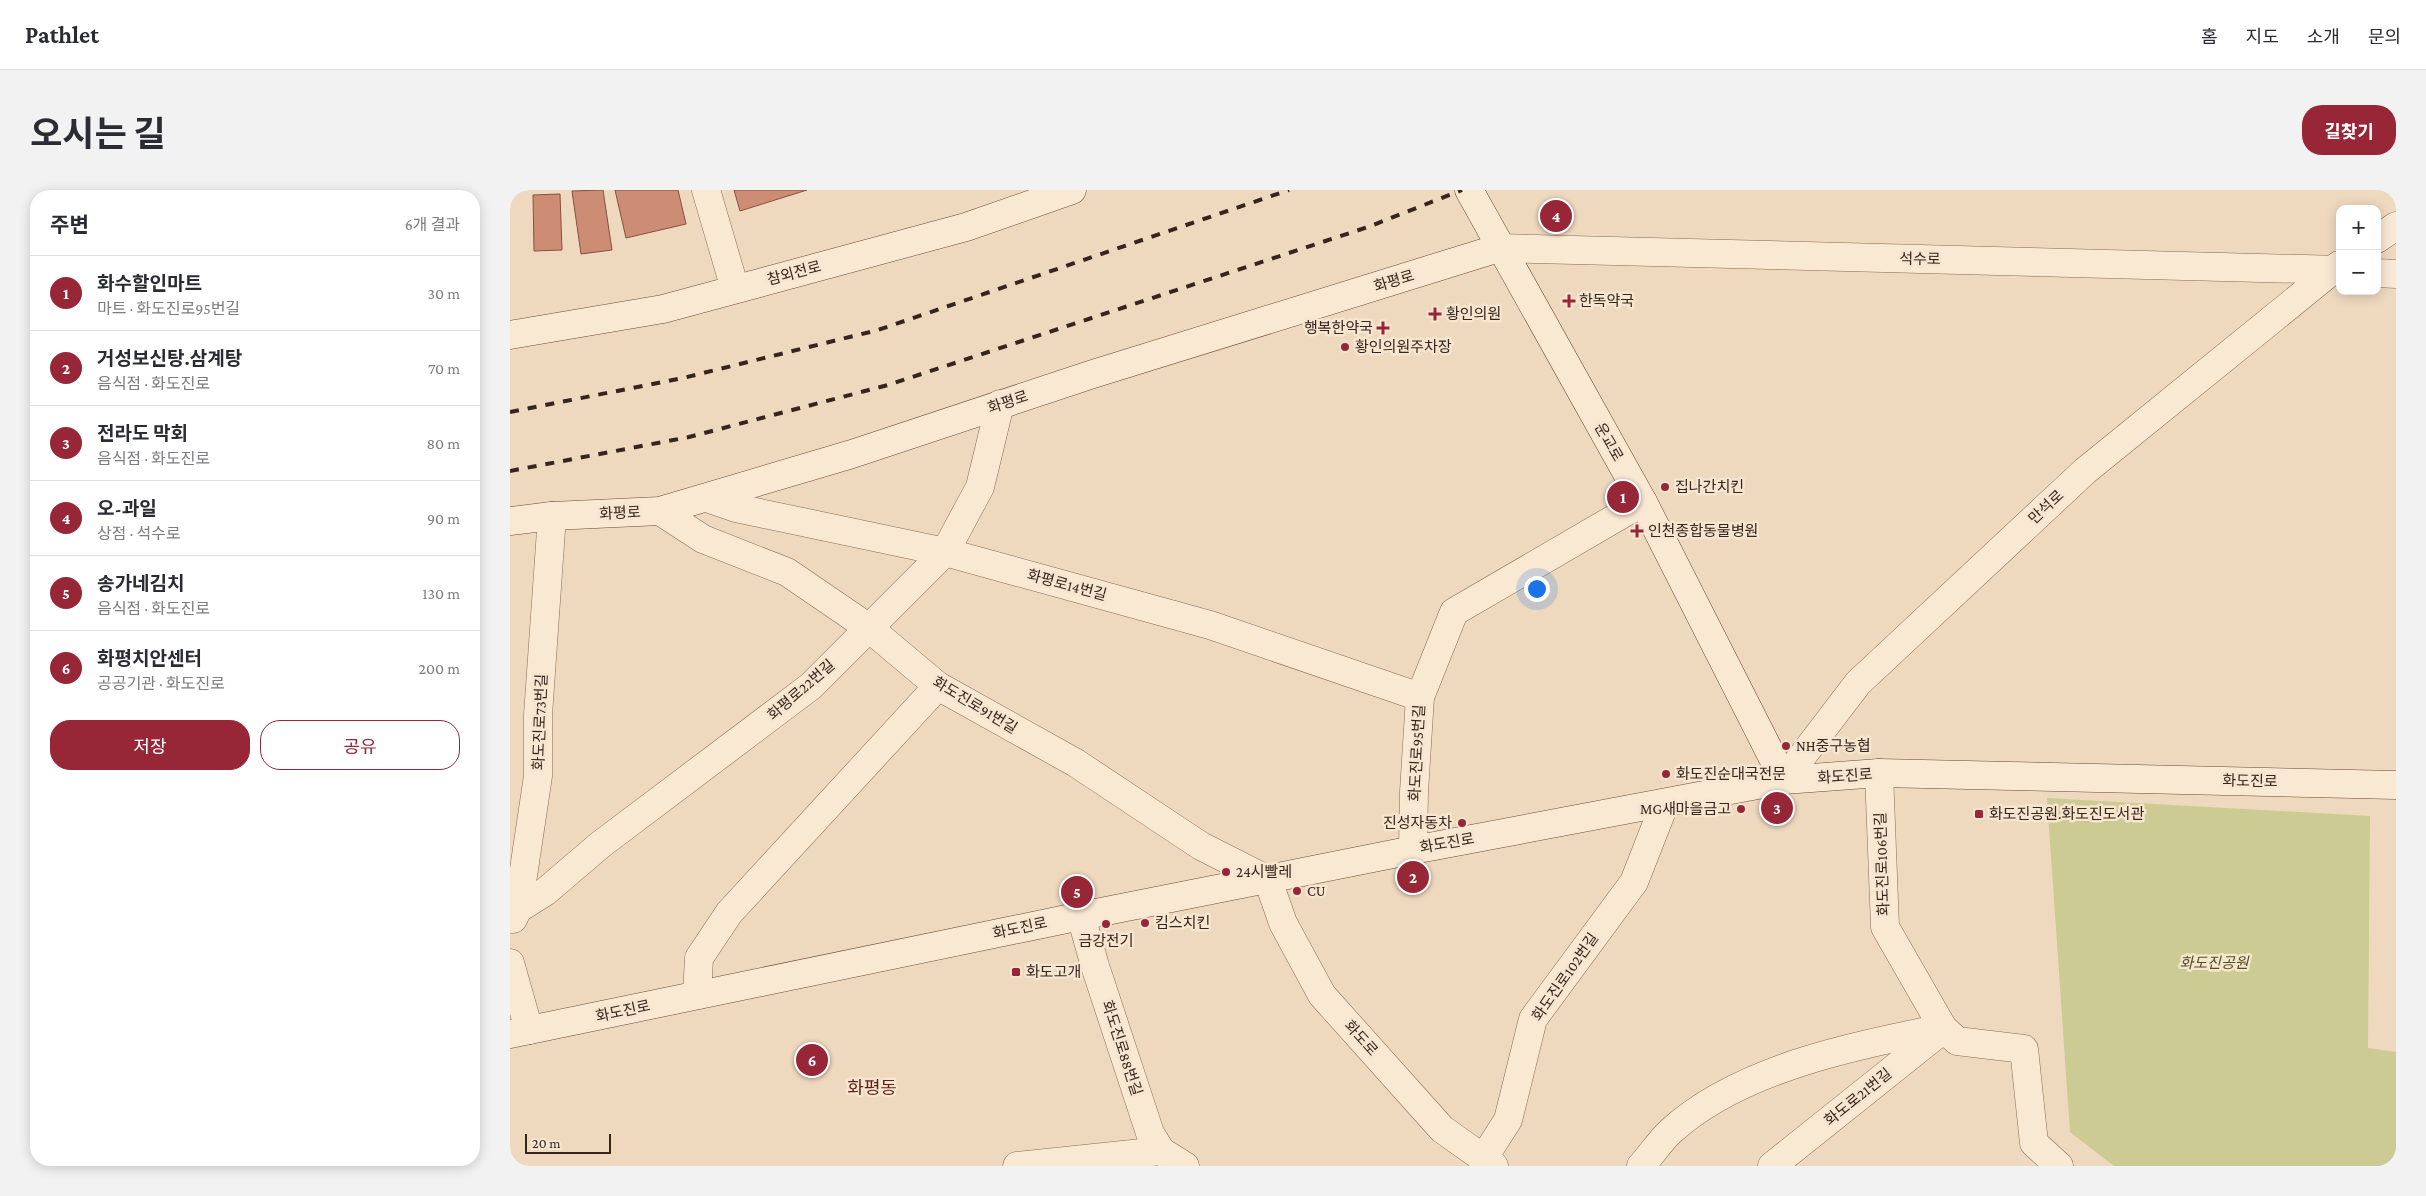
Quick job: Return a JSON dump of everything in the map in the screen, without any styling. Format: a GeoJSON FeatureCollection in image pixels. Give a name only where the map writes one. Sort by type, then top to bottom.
{"type":"FeatureCollection","features":[{"type":"Feature","properties":{"kind":"street"},"geometry":{"type":"LineString","coordinates":[[706,190],[735,289]]}},
{"type":"Feature","properties":{"kind":"street","name":"참외전로"},"geometry":{"type":"LineString","coordinates":[[510,335],[662,309],[966,226],[1072,190]]}},
{"type":"Feature","properties":{"kind":"street","name":"운교로"},"geometry":{"type":"LineString","coordinates":[[1469,190],[1499,248],[1643,502],[1784,780]]}},
{"type":"Feature","properties":{"kind":"street"},"geometry":{"type":"LineString","coordinates":[[2381,236],[2396,226]]}},
{"type":"Feature","properties":{"kind":"street","name":"석수로"},"geometry":{"type":"LineString","coordinates":[[1499,248],[2336,268]]}},
{"type":"Feature","properties":{"kind":"street","name":"화평로"},"geometry":{"type":"LineString","coordinates":[[510,521],[552,516],[660,511],[708,498],[852,454],[1102,371],[1499,248]]}},
{"type":"Feature","properties":{"kind":"street","name":"만석로"},"geometry":{"type":"LineString","coordinates":[[1784,780],[1858,683],[2049,504],[2085,471],[2336,269]]}},
{"type":"Feature","properties":{"kind":"street"},"geometry":{"type":"LineString","coordinates":[[2381,273],[2396,274]]}},
{"type":"Feature","properties":{"kind":"street","name":"화평로22번길"},"geometry":{"type":"LineString","coordinates":[[514,916],[600,845],[811,686],[945,552],[980,487],[1000,404]]}},
{"type":"Feature","properties":{"kind":"street","name":"화평로14번길"},"geometry":{"type":"LineString","coordinates":[[708,498],[736,508],[945,552],[1210,625],[1420,697]]}},
{"type":"Feature","properties":{"kind":"street","name":"화도진로95번길"},"geometry":{"type":"LineString","coordinates":[[1413,850],[1414,792],[1420,697],[1454,612],[1643,502]]}},
{"type":"Feature","properties":{"kind":"street","name":"화도진로91번길"},"geometry":{"type":"LineString","coordinates":[[660,511],[703,540],[787,572],[869,628],[938,686],[1076,763],[1201,846],[1268,880]]}},
{"type":"Feature","properties":{"kind":"street","name":"화도진로73번길"},"geometry":{"type":"LineString","coordinates":[[514,916],[538,776],[538,714],[552,516]]}},
{"type":"Feature","properties":{"kind":"street"},"geometry":{"type":"LineString","coordinates":[[698,995],[699,958],[729,913],[938,686]]}},
{"type":"Feature","properties":{"kind":"street","name":"화도진로"},"geometry":{"type":"LineString","coordinates":[[520,1032],[1081,916],[1413,850],[1784,780],[1879,773],[2396,785]]}},
{"type":"Feature","properties":{"kind":"street","name":"화도진로106번길"},"geometry":{"type":"LineString","coordinates":[[1879,773],[1885,927],[1944,1028],[1956,1041],[2024,1049],[2034,1143],[2059,1166]]}},
{"type":"Feature","properties":{"kind":"street","name":"화도진로102번길"},"geometry":{"type":"LineString","coordinates":[[1489,1162],[1508,1120],[1533,1019],[1634,882],[1665,803]]}},
{"type":"Feature","properties":{"kind":"street","name":"화도로"},"geometry":{"type":"LineString","coordinates":[[1268,880],[1283,923],[1322,995],[1442,1129],[1489,1162]]}},
{"type":"Feature","properties":{"kind":"street","name":"화도진로88번길"},"geometry":{"type":"LineString","coordinates":[[1081,916],[1095,966],[1150,1133],[1161,1151],[1185,1166]]}},
{"type":"Feature","properties":{"kind":"street"},"geometry":{"type":"LineString","coordinates":[[510,963],[520,1032]]}},
{"type":"Feature","properties":{"kind":"street"},"geometry":{"type":"LineString","coordinates":[[1641,1166],[1670,1131],[1717,1098],[1775,1070],[1876,1041],[1944,1028]]}},
{"type":"Feature","properties":{"kind":"street","name":"화도로21번길"},"geometry":{"type":"LineString","coordinates":[[1772,1166],[1944,1028]]}},
{"type":"Feature","properties":{"kind":"street"},"geometry":{"type":"LineString","coordinates":[[1017,1166],[1161,1151]]}},
{"type":"Feature","properties":{"kind":"green space","name":"화도진공원"},"geometry":{"type":"Polygon","coordinates":[[[2047,798],[2370,816],[2368,1048],[2396,1052],[2396,1166],[2114,1166],[2070,1132],[2047,798]]]}},
{"type":"Feature","properties":{"kind":"building"},"geometry":{"type":"Polygon","coordinates":[[[603,190],[612,250],[581,254],[572,191],[603,190]]]}},
{"type":"Feature","properties":{"kind":"building"},"geometry":{"type":"Polygon","coordinates":[[[615,190],[678,190],[686,224],[626,238],[615,190]]]}},
{"type":"Feature","properties":{"kind":"building"},"geometry":{"type":"Polygon","coordinates":[[[734,190],[807,190],[740,211],[734,190]]]}},
{"type":"Feature","properties":{"kind":"building"},"geometry":{"type":"Polygon","coordinates":[[[560,194],[562,250],[534,251],[533,195],[560,194]]]}},
{"type":"Feature","properties":{"kind":"railway"},"geometry":{"type":"LineString","coordinates":[[510,412],[683,378],[878,330],[1289,190]]}},
{"type":"Feature","properties":{"kind":"railway"},"geometry":{"type":"LineString","coordinates":[[510,471],[689,437],[888,385],[1368,227],[1462,190]]}},
{"type":"Feature","properties":{"kind":"place","name":"오-과일"},"geometry":{"type":"Point","coordinates":[1556,216]}},
{"type":"Feature","properties":{"kind":"place","name":"한독약국"},"geometry":{"type":"Point","coordinates":[1569,301]}},
{"type":"Feature","properties":{"kind":"place","name":"황인의원"},"geometry":{"type":"Point","coordinates":[1435,314]}},
{"type":"Feature","properties":{"kind":"place","name":"행복한약국"},"geometry":{"type":"Point","coordinates":[1383,328]}},
{"type":"Feature","properties":{"kind":"place","name":"황인의원주차장"},"geometry":{"type":"Point","coordinates":[1345,347]}},
{"type":"Feature","properties":{"kind":"place","name":"집나간치킨"},"geometry":{"type":"Point","coordinates":[1665,487]}},
{"type":"Feature","properties":{"kind":"place","name":"화수할인마트"},"geometry":{"type":"Point","coordinates":[1623,497]}},
{"type":"Feature","properties":{"kind":"place","name":"인천종합동물병원"},"geometry":{"type":"Point","coordinates":[1637,531]}},
{"type":"Feature","properties":{"kind":"place","name":"NH중구농협"},"geometry":{"type":"Point","coordinates":[1786,746]}},
{"type":"Feature","properties":{"kind":"place","name":"화도진순대국전문"},"geometry":{"type":"Point","coordinates":[1666,774]}},
{"type":"Feature","properties":{"kind":"place","name":"전라도 막회"},"geometry":{"type":"Point","coordinates":[1777,808]}},
{"type":"Feature","properties":{"kind":"place","name":"MG새마을금고"},"geometry":{"type":"Point","coordinates":[1741,809]}},
{"type":"Feature","properties":{"kind":"place","name":"화도진공원.화도진도서관"},"geometry":{"type":"Point","coordinates":[1979,814]}},
{"type":"Feature","properties":{"kind":"place","name":"진성자동차"},"geometry":{"type":"Point","coordinates":[1462,823]}},
{"type":"Feature","properties":{"kind":"place","name":"24시빨레"},"geometry":{"type":"Point","coordinates":[1226,872]}},
{"type":"Feature","properties":{"kind":"place","name":"거성보신탕.삼계탕"},"geometry":{"type":"Point","coordinates":[1413,877]}},
{"type":"Feature","properties":{"kind":"place","name":"CU"},"geometry":{"type":"Point","coordinates":[1297,891]}},
{"type":"Feature","properties":{"kind":"place","name":"송가네김치"},"geometry":{"type":"Point","coordinates":[1077,892]}},
{"type":"Feature","properties":{"kind":"place","name":"킴스치킨"},"geometry":{"type":"Point","coordinates":[1145,923]}},
{"type":"Feature","properties":{"kind":"place","name":"금강전기"},"geometry":{"type":"Point","coordinates":[1106,924]}},
{"type":"Feature","properties":{"kind":"place","name":"화도고개"},"geometry":{"type":"Point","coordinates":[1016,972]}},
{"type":"Feature","properties":{"kind":"place","name":"화평치안센터"},"geometry":{"type":"Point","coordinates":[812,1060]}},
{"type":"Feature","properties":{"kind":"district","name":"화평동"},"geometry":{"type":"Point","coordinates":[872,1088]}}]}
